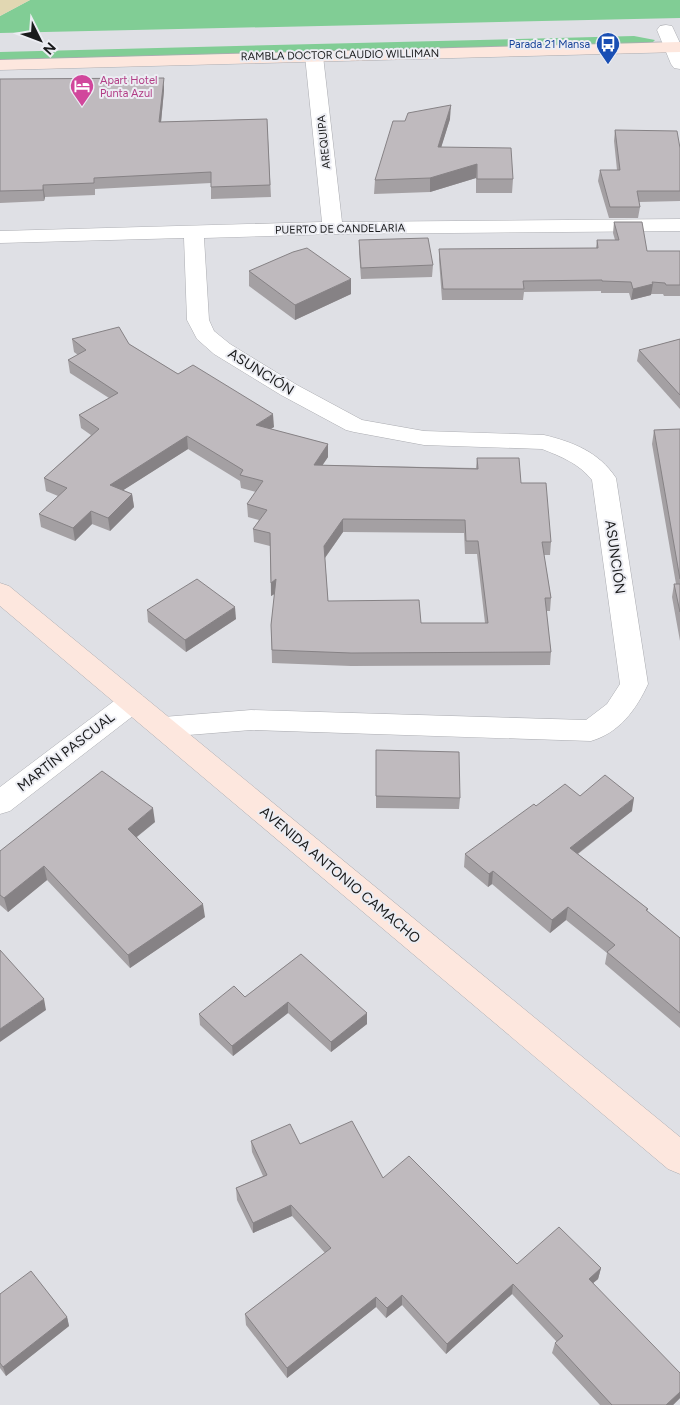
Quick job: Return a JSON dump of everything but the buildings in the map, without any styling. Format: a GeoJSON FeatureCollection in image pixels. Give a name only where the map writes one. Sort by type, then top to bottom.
{"type":"FeatureCollection","features":[{"type":"Feature","properties":{"kind":"main road"},"geometry":{"type":"LineString","coordinates":[[646,31],[673,30]]}},
{"type":"Feature","properties":{"kind":"main road","name":"RAMBLA DOCTOR CLAUDIO WILLIMAN"},"geometry":{"type":"LineString","coordinates":[[0,65],[676,47]]}},
{"type":"Feature","properties":{"kind":"main road","name":"AVENIDA ANTONIO CAMACHO"},"geometry":{"type":"LineString","coordinates":[[0,592],[680,1158]]}},
{"type":"Feature","properties":{"kind":"street"},"geometry":{"type":"LineString","coordinates":[[673,30],[680,64]]}},
{"type":"Feature","properties":{"kind":"street","name":"AREQUIPA"},"geometry":{"type":"LineString","coordinates":[[314,56],[333,228]]}},
{"type":"Feature","properties":{"kind":"street","name":"PUERTO DE CANDELARIA"},"geometry":{"type":"LineString","coordinates":[[0,237],[333,228],[680,224]]}},
{"type":"Feature","properties":{"kind":"street","name":"ASUNCIÓN"},"geometry":{"type":"LineString","coordinates":[[163,728],[251,720],[590,731],[614,716],[626,702],[634,684],[604,478],[590,462],[567,450],[544,442],[424,438],[354,425],[288,390],[222,348],[205,334],[198,320],[194,232]]}},
{"type":"Feature","properties":{"kind":"street","name":"MARTÍN PASCUAL"},"geometry":{"type":"LineString","coordinates":[[0,803],[132,702]]}},
{"type":"Feature","properties":{"kind":"green space"},"geometry":{"type":"Polygon","coordinates":[[[30,0],[680,0],[680,18],[0,33],[0,16],[30,0]]]}},
{"type":"Feature","properties":{"kind":"green space"},"geometry":{"type":"Polygon","coordinates":[[[634,36],[655,40],[639,44],[0,60],[0,52],[634,36]]]}},
{"type":"Feature","properties":{"kind":"sand"},"geometry":{"type":"Polygon","coordinates":[[[0,0],[30,0],[0,16],[0,0]]]}},
{"type":"Feature","properties":{"kind":"place","name":"Parada 21 Mansa"},"geometry":{"type":"Point","coordinates":[608,65]}},
{"type":"Feature","properties":{"kind":"place","name":"Apart Hotel Punta Azul"},"geometry":{"type":"Point","coordinates":[82,107]}}]}
